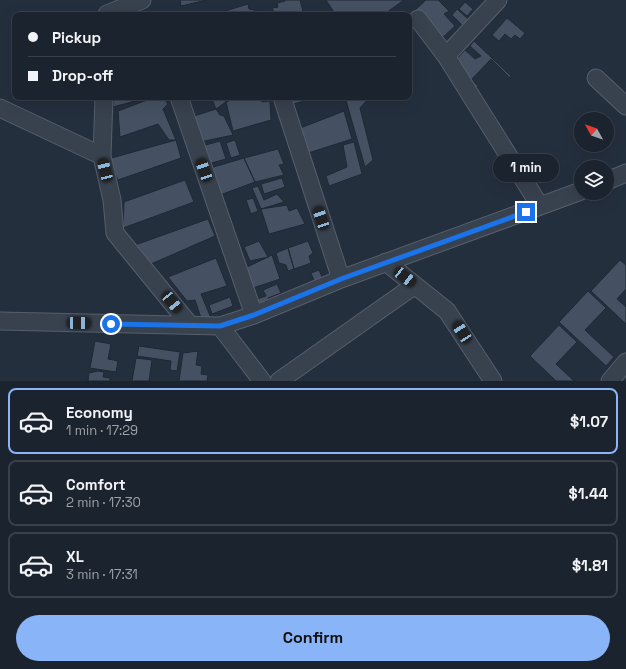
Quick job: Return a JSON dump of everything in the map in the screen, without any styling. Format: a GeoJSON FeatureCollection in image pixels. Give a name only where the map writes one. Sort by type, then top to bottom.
{"type":"FeatureCollection","features":[{"type":"Feature","properties":{"kind":"street"},"geometry":{"type":"LineString","coordinates":[[106,10],[142,0]]}},
{"type":"Feature","properties":{"kind":"street"},"geometry":{"type":"LineString","coordinates":[[446,56],[498,0]]}},
{"type":"Feature","properties":{"kind":"street"},"geometry":{"type":"LineString","coordinates":[[418,19],[446,56],[540,206]]}},
{"type":"Feature","properties":{"kind":"street"},"geometry":{"type":"LineString","coordinates":[[596,78],[626,106]]}},
{"type":"Feature","properties":{"kind":"street"},"geometry":{"type":"LineString","coordinates":[[104,100],[102,156],[112,200],[115,233],[190,326]]}},
{"type":"Feature","properties":{"kind":"street"},"geometry":{"type":"LineString","coordinates":[[180,100],[254,315]]}},
{"type":"Feature","properties":{"kind":"street"},"geometry":{"type":"LineString","coordinates":[[283,100],[341,279]]}},
{"type":"Feature","properties":{"kind":"street"},"geometry":{"type":"LineString","coordinates":[[0,108],[102,156]]}},
{"type":"Feature","properties":{"kind":"street"},"geometry":{"type":"LineString","coordinates":[[614,178],[626,173]]}},
{"type":"Feature","properties":{"kind":"street"},"geometry":{"type":"LineString","coordinates":[[0,321],[220,326],[254,315],[386,262],[574,194]]}},
{"type":"Feature","properties":{"kind":"street"},"geometry":{"type":"LineString","coordinates":[[386,262],[447,311],[493,381]]}},
{"type":"Feature","properties":{"kind":"street"},"geometry":{"type":"LineString","coordinates":[[279,381],[415,285]]}},
{"type":"Feature","properties":{"kind":"street"},"geometry":{"type":"LineString","coordinates":[[220,326],[262,381]]}},
{"type":"Feature","properties":{"kind":"street"},"geometry":{"type":"LineString","coordinates":[[610,381],[626,362]]}},
{"type":"Feature","properties":{"kind":"building"},"geometry":{"type":"Polygon","coordinates":[[[180,0],[207,0],[181,6],[180,0]]]}},
{"type":"Feature","properties":{"kind":"building"},"geometry":{"type":"Polygon","coordinates":[[[300,0],[303,12],[274,12],[272,8],[278,7],[277,3],[300,0]]]}},
{"type":"Feature","properties":{"kind":"building"},"geometry":{"type":"Polygon","coordinates":[[[326,0],[404,0],[387,12],[334,12],[326,0]]]}},
{"type":"Feature","properties":{"kind":"building"},"geometry":{"type":"Polygon","coordinates":[[[426,0],[438,0],[449,11],[444,14],[455,26],[440,40],[413,12],[426,0]]]}},
{"type":"Feature","properties":{"kind":"building"},"geometry":{"type":"Polygon","coordinates":[[[465,2],[473,9],[467,16],[459,9],[465,2]]]}},
{"type":"Feature","properties":{"kind":"building"},"geometry":{"type":"Polygon","coordinates":[[[248,4],[249,9],[258,11],[225,12],[248,4]]]}},
{"type":"Feature","properties":{"kind":"building"},"geometry":{"type":"Polygon","coordinates":[[[457,9],[469,20],[463,26],[452,15],[457,9]]]}},
{"type":"Feature","properties":{"kind":"building"},"geometry":{"type":"Polygon","coordinates":[[[507,18],[525,33],[520,39],[515,35],[511,39],[505,34],[499,41],[492,35],[507,18]]]}},
{"type":"Feature","properties":{"kind":"building"},"geometry":{"type":"Polygon","coordinates":[[[474,41],[511,76],[510,78],[491,59],[471,80],[478,86],[477,88],[452,64],[465,50],[475,59],[481,56],[470,46],[474,41]]]}},
{"type":"Feature","properties":{"kind":"building"},"geometry":{"type":"Polygon","coordinates":[[[113,100],[135,100],[135,101],[113,107],[113,100]]]}},
{"type":"Feature","properties":{"kind":"building"},"geometry":{"type":"Polygon","coordinates":[[[147,100],[165,100],[168,104],[163,109],[176,140],[169,140],[158,124],[120,137],[118,111],[147,100]]]}},
{"type":"Feature","properties":{"kind":"building"},"geometry":{"type":"Polygon","coordinates":[[[212,100],[225,100],[226,102],[216,109],[212,100]]]}},
{"type":"Feature","properties":{"kind":"building"},"geometry":{"type":"Polygon","coordinates":[[[231,100],[262,100],[262,102],[270,101],[271,120],[233,131],[226,102],[231,100]]]}},
{"type":"Feature","properties":{"kind":"building"},"geometry":{"type":"Polygon","coordinates":[[[289,100],[308,100],[290,105],[289,100]]]}},
{"type":"Feature","properties":{"kind":"building"},"geometry":{"type":"Polygon","coordinates":[[[346,100],[367,100],[360,108],[373,160],[365,167],[346,100]]]}},
{"type":"Feature","properties":{"kind":"building"},"geometry":{"type":"Polygon","coordinates":[[[216,109],[220,115],[224,116],[233,135],[200,142],[194,116],[216,109]]]}},
{"type":"Feature","properties":{"kind":"building"},"geometry":{"type":"Polygon","coordinates":[[[344,111],[352,139],[305,154],[298,129],[344,111]]]}},
{"type":"Feature","properties":{"kind":"building"},"geometry":{"type":"Polygon","coordinates":[[[176,140],[181,158],[118,180],[108,159],[176,140]]]}},
{"type":"Feature","properties":{"kind":"building"},"geometry":{"type":"Polygon","coordinates":[[[235,140],[240,155],[231,158],[226,143],[235,140]]]}},
{"type":"Feature","properties":{"kind":"building"},"geometry":{"type":"Polygon","coordinates":[[[220,141],[226,159],[208,164],[199,147],[220,141]]]}},
{"type":"Feature","properties":{"kind":"building"},"geometry":{"type":"Polygon","coordinates":[[[354,142],[362,174],[329,186],[326,176],[347,167],[343,145],[354,142]]]}},
{"type":"Feature","properties":{"kind":"building"},"geometry":{"type":"Polygon","coordinates":[[[278,149],[284,164],[279,165],[284,175],[255,182],[244,158],[278,149]]]}},
{"type":"Feature","properties":{"kind":"building"},"geometry":{"type":"Polygon","coordinates":[[[244,158],[255,182],[220,195],[210,168],[244,158]]]}},
{"type":"Feature","properties":{"kind":"building"},"geometry":{"type":"Polygon","coordinates":[[[282,178],[285,187],[264,194],[261,184],[282,178]]]}},
{"type":"Feature","properties":{"kind":"building"},"geometry":{"type":"Polygon","coordinates":[[[185,180],[194,202],[123,228],[124,202],[185,180]]]}},
{"type":"Feature","properties":{"kind":"building"},"geometry":{"type":"Polygon","coordinates":[[[258,186],[264,200],[277,194],[284,202],[261,209],[252,188],[258,186]]]}},
{"type":"Feature","properties":{"kind":"building"},"geometry":{"type":"Polygon","coordinates":[[[253,198],[258,211],[251,214],[246,200],[253,198]]]}},
{"type":"Feature","properties":{"kind":"building"},"geometry":{"type":"Polygon","coordinates":[[[287,205],[289,211],[297,208],[305,224],[269,234],[261,209],[287,205]]]}},
{"type":"Feature","properties":{"kind":"building"},"geometry":{"type":"Polygon","coordinates":[[[208,219],[215,236],[151,264],[135,245],[208,219]]]}},
{"type":"Feature","properties":{"kind":"building"},"geometry":{"type":"Polygon","coordinates":[[[259,241],[268,257],[250,261],[244,247],[259,241]]]}},
{"type":"Feature","properties":{"kind":"building"},"geometry":{"type":"Polygon","coordinates":[[[308,241],[313,253],[309,256],[311,263],[294,269],[288,248],[308,241]]]}},
{"type":"Feature","properties":{"kind":"building"},"geometry":{"type":"Polygon","coordinates":[[[288,248],[294,269],[288,271],[286,265],[279,263],[276,253],[288,248]]]}},
{"type":"Feature","properties":{"kind":"building"},"geometry":{"type":"Polygon","coordinates":[[[272,255],[280,279],[253,288],[245,268],[272,255]]]}},
{"type":"Feature","properties":{"kind":"building"},"geometry":{"type":"Polygon","coordinates":[[[216,258],[227,286],[201,294],[211,318],[202,321],[195,300],[187,301],[168,277],[216,258]]]}},
{"type":"Feature","properties":{"kind":"building"},"geometry":{"type":"Polygon","coordinates":[[[620,260],[626,265],[626,289],[617,299],[626,307],[626,324],[591,291],[620,260]]]}},
{"type":"Feature","properties":{"kind":"building"},"geometry":{"type":"Polygon","coordinates":[[[319,270],[323,279],[315,283],[311,273],[319,270]]]}},
{"type":"Feature","properties":{"kind":"building"},"geometry":{"type":"Polygon","coordinates":[[[277,284],[281,293],[268,298],[270,303],[260,307],[257,299],[266,296],[263,290],[277,284]]]}},
{"type":"Feature","properties":{"kind":"building"},"geometry":{"type":"Polygon","coordinates":[[[588,291],[606,308],[585,330],[614,357],[606,366],[559,322],[588,291]]]}},
{"type":"Feature","properties":{"kind":"building"},"geometry":{"type":"Polygon","coordinates":[[[230,297],[233,306],[212,314],[209,305],[230,297]]]}},
{"type":"Feature","properties":{"kind":"building"},"geometry":{"type":"Polygon","coordinates":[[[559,325],[577,342],[556,364],[574,381],[556,381],[530,356],[559,325]]]}},
{"type":"Feature","properties":{"kind":"building"},"geometry":{"type":"Polygon","coordinates":[[[95,341],[111,344],[108,359],[118,361],[116,372],[90,368],[95,341]]]}},
{"type":"Feature","properties":{"kind":"building"},"geometry":{"type":"Polygon","coordinates":[[[139,346],[180,352],[177,371],[170,370],[171,361],[137,356],[139,346]]]}},
{"type":"Feature","properties":{"kind":"building"},"geometry":{"type":"Polygon","coordinates":[[[198,351],[196,365],[202,366],[201,374],[208,375],[207,381],[179,381],[183,353],[198,351]]]}},
{"type":"Feature","properties":{"kind":"building"},"geometry":{"type":"Polygon","coordinates":[[[136,358],[152,360],[149,381],[132,381],[136,358]]]}},
{"type":"Feature","properties":{"kind":"building"},"geometry":{"type":"Polygon","coordinates":[[[98,371],[104,372],[103,377],[110,378],[110,381],[88,381],[89,373],[98,371]]]}},
{"type":"Feature","properties":{"kind":"route"},"geometry":{"type":"LineString","coordinates":[[111,324],[220,326],[254,315],[341,279],[526,212]]}}]}
